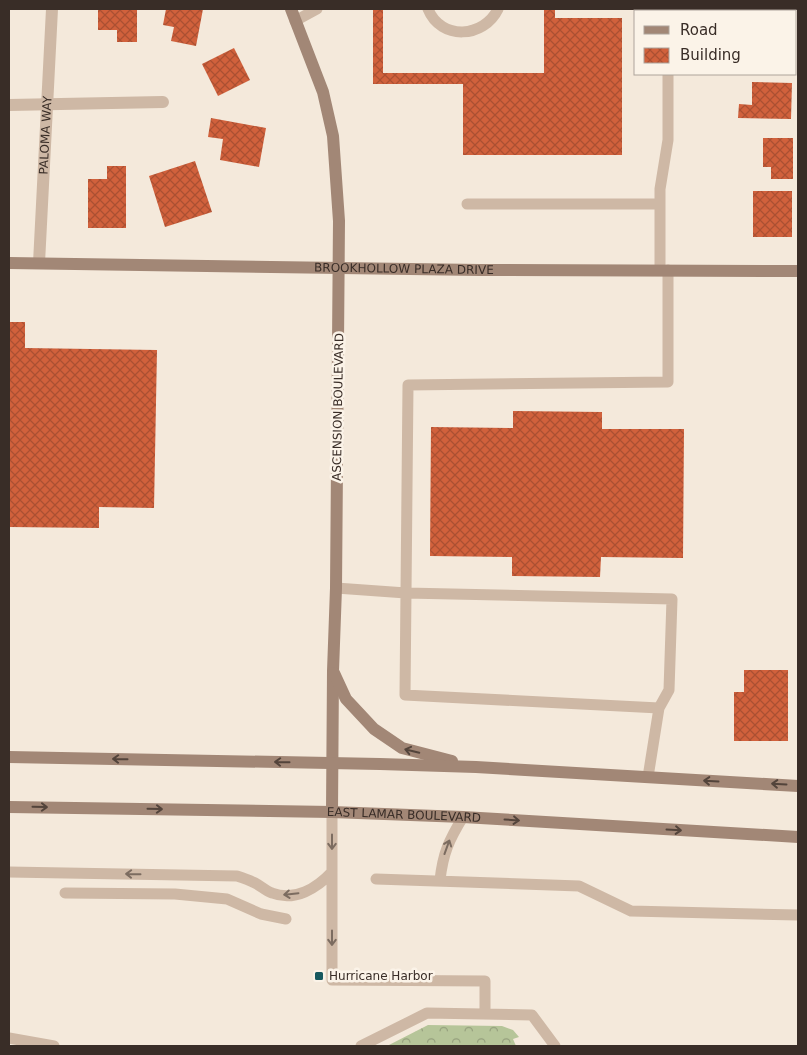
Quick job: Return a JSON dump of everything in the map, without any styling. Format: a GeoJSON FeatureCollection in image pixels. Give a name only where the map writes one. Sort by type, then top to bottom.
{"type":"FeatureCollection","features":[{"type":"Feature","properties":{"kind":"main road","name":"ASCENSION BOULEVARD"},"geometry":{"type":"LineString","coordinates":[[293,15],[323,92],[333,136],[339,221],[336,588],[331,762],[332,812]]}},
{"type":"Feature","properties":{"kind":"main road","name":"BROOKHOLLOW PLAZA DRIVE"},"geometry":{"type":"LineString","coordinates":[[9,263],[340,268],[798,271]]}},
{"type":"Feature","properties":{"kind":"main road"},"geometry":{"type":"LineString","coordinates":[[333,671],[346,698],[374,729],[388,739],[402,748],[476,767]]}},
{"type":"Feature","properties":{"kind":"main road"},"geometry":{"type":"LineString","coordinates":[[9,757],[331,762],[476,767],[798,786]]}},
{"type":"Feature","properties":{"kind":"main road","name":"EAST LAMAR BOULEVARD"},"geometry":{"type":"LineString","coordinates":[[9,807],[332,812],[463,817],[798,837]]}},
{"type":"Feature","properties":{"kind":"street","name":"PALOMA WAY"},"geometry":{"type":"LineString","coordinates":[[39,263],[52,9]]}},
{"type":"Feature","properties":{"kind":"street"},"geometry":{"type":"LineString","coordinates":[[9,105],[163,102]]}},
{"type":"Feature","properties":{"kind":"lane"},"geometry":{"type":"LineString","coordinates":[[293,15],[317,9]]}},
{"type":"Feature","properties":{"kind":"lane"},"geometry":{"type":"LineString","coordinates":[[428,9],[436,21],[444,27],[464,32],[476,30],[486,25],[495,16],[498,9]]}},
{"type":"Feature","properties":{"kind":"lane"},"geometry":{"type":"LineString","coordinates":[[659,708],[405,695],[408,385],[668,382],[660,189],[668,140],[668,75]]}},
{"type":"Feature","properties":{"kind":"lane"},"geometry":{"type":"LineString","coordinates":[[467,204],[660,204]]}},
{"type":"Feature","properties":{"kind":"lane"},"geometry":{"type":"LineString","coordinates":[[336,588],[406,593],[672,599],[669,690],[659,708],[648,777]]}},
{"type":"Feature","properties":{"kind":"lane"},"geometry":{"type":"LineString","coordinates":[[332,812],[332,980],[485,980],[485,1014]]}},
{"type":"Feature","properties":{"kind":"lane"},"geometry":{"type":"LineString","coordinates":[[440,880],[442,860],[448,843],[463,817]]}},
{"type":"Feature","properties":{"kind":"lane"},"geometry":{"type":"LineString","coordinates":[[9,872],[237,876],[272,893],[287,896],[304,892],[321,884],[332,872]]}},
{"type":"Feature","properties":{"kind":"lane"},"geometry":{"type":"LineString","coordinates":[[376,878],[579,886],[631,911],[798,915]]}},
{"type":"Feature","properties":{"kind":"lane"},"geometry":{"type":"LineString","coordinates":[[65,893],[176,894],[227,899],[261,914],[286,919]]}},
{"type":"Feature","properties":{"kind":"lane"},"geometry":{"type":"LineString","coordinates":[[361,1046],[427,1013],[532,1015],[555,1046]]}},
{"type":"Feature","properties":{"kind":"lane"},"geometry":{"type":"LineString","coordinates":[[9,1038],[54,1046]]}},
{"type":"Feature","properties":{"kind":"green space"},"geometry":{"type":"Polygon","coordinates":[[[428,1025],[502,1026],[513,1030],[519,1037],[513,1039],[516,1046],[387,1046],[428,1025]]]}},
{"type":"Feature","properties":{"kind":"building"},"geometry":{"type":"Polygon","coordinates":[[[98,9],[137,9],[137,42],[117,42],[117,30],[98,30],[98,9]]]}},
{"type":"Feature","properties":{"kind":"building"},"geometry":{"type":"Polygon","coordinates":[[[166,9],[203,9],[196,46],[171,41],[174,27],[163,25],[166,9]]]}},
{"type":"Feature","properties":{"kind":"building"},"geometry":{"type":"Polygon","coordinates":[[[373,9],[383,9],[383,73],[544,73],[544,9],[555,9],[555,18],[622,18],[622,155],[463,155],[463,84],[373,84],[373,9]]]}},
{"type":"Feature","properties":{"kind":"building"},"geometry":{"type":"Polygon","coordinates":[[[755,9],[795,9],[795,10],[755,9]]]}},
{"type":"Feature","properties":{"kind":"building"},"geometry":{"type":"Polygon","coordinates":[[[234,48],[250,80],[218,96],[202,64],[234,48]]]}},
{"type":"Feature","properties":{"kind":"building"},"geometry":{"type":"Polygon","coordinates":[[[752,82],[792,83],[791,119],[738,118],[739,104],[752,105],[752,82]]]}},
{"type":"Feature","properties":{"kind":"building"},"geometry":{"type":"Polygon","coordinates":[[[211,118],[266,128],[259,167],[220,160],[223,139],[208,137],[211,118]]]}},
{"type":"Feature","properties":{"kind":"building"},"geometry":{"type":"Polygon","coordinates":[[[763,138],[793,138],[793,179],[771,179],[771,167],[763,167],[763,138]]]}},
{"type":"Feature","properties":{"kind":"building"},"geometry":{"type":"Polygon","coordinates":[[[195,161],[212,212],[165,227],[149,176],[195,161]]]}},
{"type":"Feature","properties":{"kind":"building"},"geometry":{"type":"Polygon","coordinates":[[[107,166],[126,166],[126,228],[88,228],[88,179],[107,179],[107,166]]]}},
{"type":"Feature","properties":{"kind":"building"},"geometry":{"type":"Polygon","coordinates":[[[753,191],[792,191],[792,237],[753,237],[753,191]]]}},
{"type":"Feature","properties":{"kind":"building"},"geometry":{"type":"Polygon","coordinates":[[[9,322],[25,322],[25,348],[157,350],[154,508],[99,507],[99,528],[9,527],[9,322]]]}},
{"type":"Feature","properties":{"kind":"building"},"geometry":{"type":"Polygon","coordinates":[[[513,411],[602,412],[602,429],[684,429],[683,558],[601,557],[600,577],[512,576],[512,557],[430,556],[431,427],[513,428],[513,411]]]}},
{"type":"Feature","properties":{"kind":"building"},"geometry":{"type":"Polygon","coordinates":[[[744,670],[788,670],[788,741],[734,741],[734,692],[744,692],[744,670]]]}},
{"type":"Feature","properties":{"kind":"place","name":"Hurricane Harbor"},"geometry":{"type":"Point","coordinates":[319,976]}}]}
